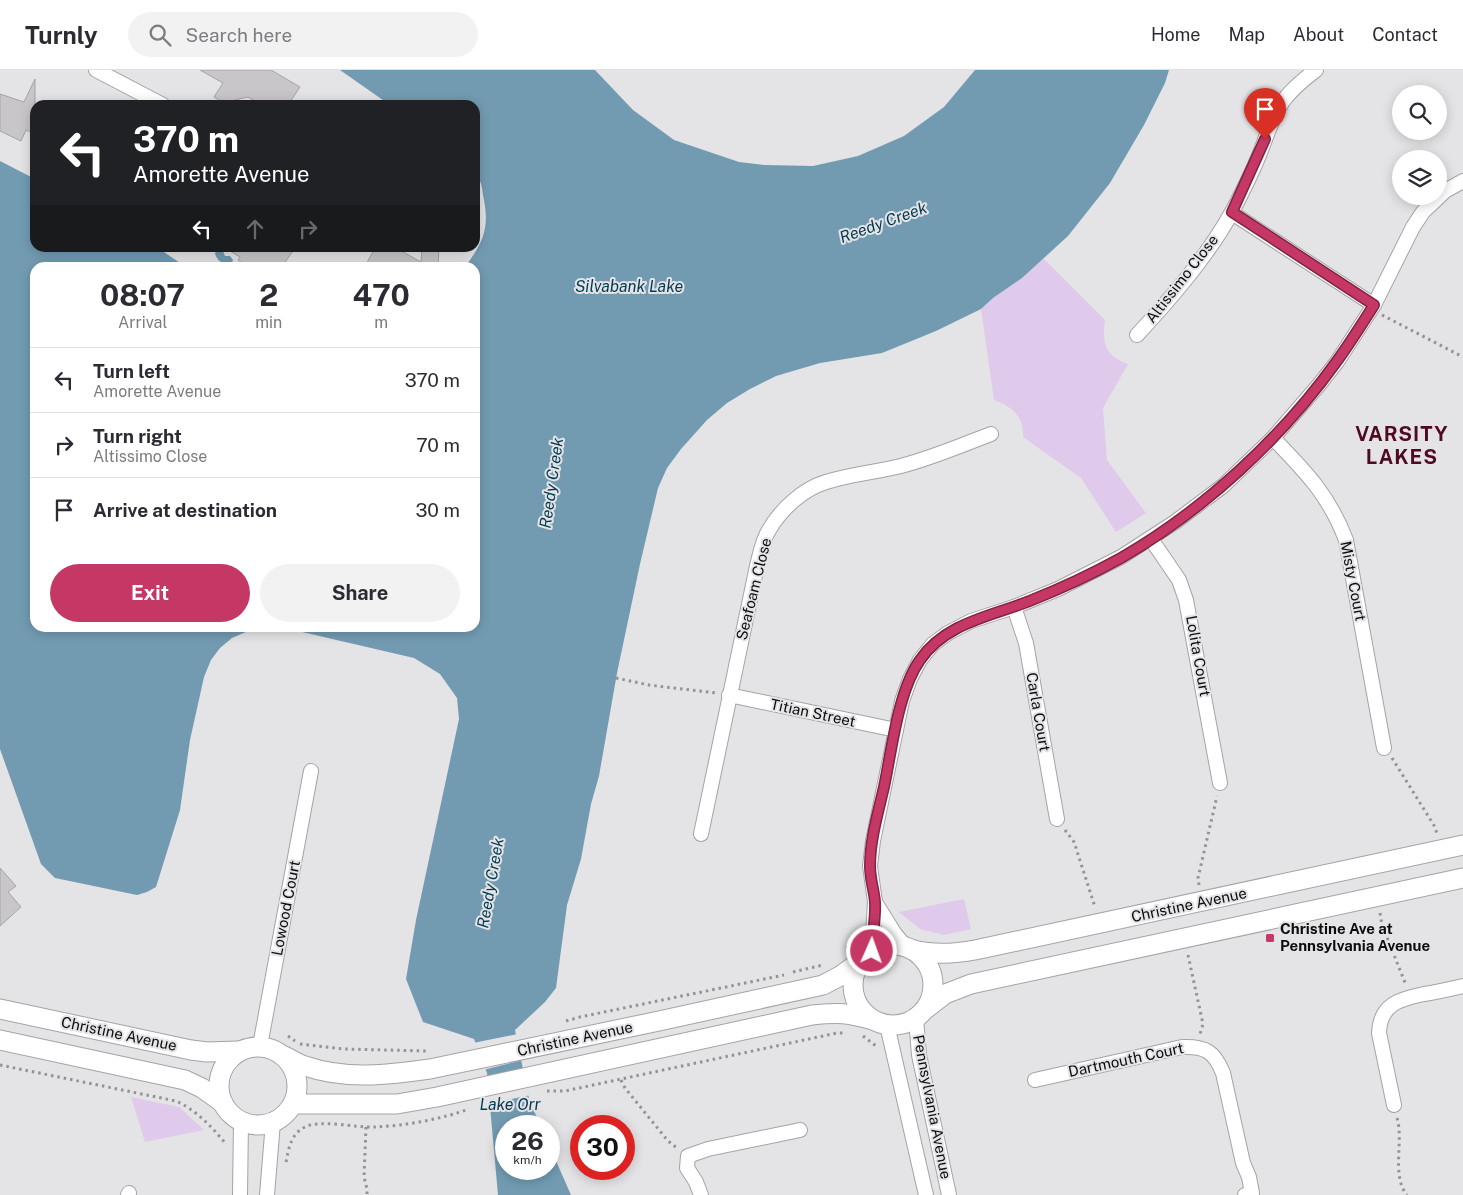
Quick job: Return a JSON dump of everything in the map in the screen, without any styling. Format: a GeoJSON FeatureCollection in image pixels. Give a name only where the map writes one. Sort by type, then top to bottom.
{"type":"FeatureCollection","features":[{"type":"Feature","properties":{"kind":"main road","name":"Christine Avenue"},"geometry":{"type":"LineString","coordinates":[[910,948],[927,953],[956,954],[1463,845]]}},
{"type":"Feature","properties":{"kind":"main road","name":"Christine Avenue"},"geometry":{"type":"LineString","coordinates":[[921,1013],[946,994],[971,984],[1463,878]]}},
{"type":"Feature","properties":{"kind":"main road"},"geometry":{"type":"LineString","coordinates":[[894,945],[910,948],[924,958],[931,970],[934,983],[932,996],[921,1013],[898,1025],[880,1023],[862,1012],[856,1000],[853,987],[854,973],[866,956],[883,946],[894,945]]}},
{"type":"Feature","properties":{"kind":"main road","name":"Christine Avenue"},"geometry":{"type":"LineString","coordinates":[[284,1056],[304,1066],[341,1075],[392,1075],[470,1062],[824,985],[840,976],[866,956]]}},
{"type":"Feature","properties":{"kind":"main road","name":"Christine Avenue"},"geometry":{"type":"LineString","coordinates":[[0,1009],[191,1050],[206,1052],[239,1051]]}},
{"type":"Feature","properties":{"kind":"main road","name":"Christine Avenue"},"geometry":{"type":"LineString","coordinates":[[293,1104],[397,1104],[477,1089],[537,1083],[834,1012],[880,1023]]}},
{"type":"Feature","properties":{"kind":"main road","name":"Christine Avenue"},"geometry":{"type":"LineString","coordinates":[[0,1040],[185,1080],[202,1088],[223,1103]]}},
{"type":"Feature","properties":{"kind":"main road"},"geometry":{"type":"LineString","coordinates":[[260,1046],[273,1049],[284,1056],[292,1066],[297,1078],[297,1092],[293,1104],[284,1115],[273,1122],[257,1125],[241,1121],[232,1116],[223,1103],[219,1084],[221,1071],[228,1060],[239,1051],[249,1047],[260,1046]]}},
{"type":"Feature","properties":{"kind":"street"},"geometry":{"type":"LineString","coordinates":[[96,70],[153,100]]}},
{"type":"Feature","properties":{"kind":"street","name":"Altissimo Close"},"geometry":{"type":"LineString","coordinates":[[1137,335],[1193,271],[1232,212],[1259,155],[1271,124],[1283,102],[1294,88],[1316,70]]}},
{"type":"Feature","properties":{"kind":"street"},"geometry":{"type":"LineString","coordinates":[[866,956],[875,902],[870,866],[873,841],[902,701],[910,679],[920,660],[933,644],[948,633],[971,621],[1014,607],[1073,582],[1121,558],[1223,486],[1273,438],[1337,362],[1374,305],[1413,227],[1423,212],[1445,191],[1463,181]]}},
{"type":"Feature","properties":{"kind":"street"},"geometry":{"type":"LineString","coordinates":[[1232,212],[1374,305]]}},
{"type":"Feature","properties":{"kind":"street","name":"Seafoam Close"},"geometry":{"type":"LineString","coordinates":[[701,834],[762,544],[777,518],[800,496],[826,482],[901,466],[992,434]]}},
{"type":"Feature","properties":{"kind":"street","name":"Misty Court"},"geometry":{"type":"LineString","coordinates":[[1273,438],[1313,480],[1326,497],[1338,518],[1346,540],[1384,748]]}},
{"type":"Feature","properties":{"kind":"street","name":"Lolita Court"},"geometry":{"type":"LineString","coordinates":[[1151,538],[1179,580],[1186,600],[1220,783]]}},
{"type":"Feature","properties":{"kind":"street","name":"Carla Court"},"geometry":{"type":"LineString","coordinates":[[1014,607],[1026,643],[1057,819]]}},
{"type":"Feature","properties":{"kind":"street","name":"Titian Street"},"geometry":{"type":"LineString","coordinates":[[729,695],[896,730]]}},
{"type":"Feature","properties":{"kind":"street","name":"Lowood Court"},"geometry":{"type":"LineString","coordinates":[[260,1046],[311,771]]}},
{"type":"Feature","properties":{"kind":"street"},"geometry":{"type":"LineString","coordinates":[[875,902],[895,934],[910,948]]}},
{"type":"Feature","properties":{"kind":"street"},"geometry":{"type":"LineString","coordinates":[[1394,1106],[1378,1033],[1379,1024],[1384,1014],[1392,1004],[1408,998],[1463,986]]}},
{"type":"Feature","properties":{"kind":"street","name":"Pennsylvania Avenue"},"geometry":{"type":"LineString","coordinates":[[921,1013],[920,1055],[950,1195]]}},
{"type":"Feature","properties":{"kind":"street","name":"Pennsylvania Avenue"},"geometry":{"type":"LineString","coordinates":[[880,1023],[926,1195]]}},
{"type":"Feature","properties":{"kind":"street","name":"Dartmouth Court"},"geometry":{"type":"LineString","coordinates":[[1035,1080],[1182,1047],[1195,1046],[1209,1051],[1218,1060],[1223,1073],[1243,1163],[1249,1177],[1252,1194],[1245,1195]]}},
{"type":"Feature","properties":{"kind":"street"},"geometry":{"type":"LineString","coordinates":[[240,1195],[241,1121]]}},
{"type":"Feature","properties":{"kind":"street"},"geometry":{"type":"LineString","coordinates":[[267,1195],[273,1122]]}},
{"type":"Feature","properties":{"kind":"street"},"geometry":{"type":"LineString","coordinates":[[701,1195],[696,1182],[687,1168],[688,1156],[708,1149],[800,1130]]}},
{"type":"Feature","properties":{"kind":"path"},"geometry":{"type":"LineString","coordinates":[[1374,305],[1381,314],[1463,357]]}},
{"type":"Feature","properties":{"kind":"path"},"geometry":{"type":"LineString","coordinates":[[616,678],[649,685],[729,695]]}},
{"type":"Feature","properties":{"kind":"path"},"geometry":{"type":"LineString","coordinates":[[1384,748],[1401,771],[1435,826],[1441,850]]}},
{"type":"Feature","properties":{"kind":"path"},"geometry":{"type":"LineString","coordinates":[[1201,902],[1198,878],[1220,783]]}},
{"type":"Feature","properties":{"kind":"path"},"geometry":{"type":"LineString","coordinates":[[1057,819],[1074,842],[1100,924]]}},
{"type":"Feature","properties":{"kind":"path"},"geometry":{"type":"LineString","coordinates":[[1380,913],[1382,925],[1406,984],[1408,998]]}},
{"type":"Feature","properties":{"kind":"path"},"geometry":{"type":"LineString","coordinates":[[844,952],[855,934],[859,932]]}},
{"type":"Feature","properties":{"kind":"path"},"geometry":{"type":"LineString","coordinates":[[1187,954],[1203,1024],[1195,1046]]}},
{"type":"Feature","properties":{"kind":"path"},"geometry":{"type":"LineString","coordinates":[[560,1023],[580,1017],[785,975],[826,964]]}},
{"type":"Feature","properties":{"kind":"path"},"geometry":{"type":"LineString","coordinates":[[537,1083],[565,1091],[837,1033],[849,1033]]}},
{"type":"Feature","properties":{"kind":"path"},"geometry":{"type":"LineString","coordinates":[[860,1035],[868,1039],[880,1050]]}},
{"type":"Feature","properties":{"kind":"path"},"geometry":{"type":"LineString","coordinates":[[288,1036],[301,1044],[343,1049],[433,1051]]}},
{"type":"Feature","properties":{"kind":"path"},"geometry":{"type":"LineString","coordinates":[[0,1065],[176,1101],[186,1106],[215,1130],[227,1146]]}},
{"type":"Feature","properties":{"kind":"path"},"geometry":{"type":"LineString","coordinates":[[621,1080],[625,1088],[668,1141],[688,1156]]}},
{"type":"Feature","properties":{"kind":"path"},"geometry":{"type":"LineString","coordinates":[[1394,1106],[1400,1127],[1400,1183],[1407,1195]]}},
{"type":"Feature","properties":{"kind":"path"},"geometry":{"type":"LineString","coordinates":[[285,1167],[290,1143],[296,1133],[307,1126],[322,1124],[339,1126]]}},
{"type":"Feature","properties":{"kind":"path"},"geometry":{"type":"LineString","coordinates":[[366,1127],[364,1177],[367,1195]]}},
{"type":"Feature","properties":{"kind":"shaded area"},"geometry":{"type":"Polygon","coordinates":[[[1043,258],[1105,320],[1104,335],[1107,348],[1114,357],[1128,364],[1103,408],[1107,460],[1146,513],[1116,532],[1081,478],[1023,437],[1023,430],[1016,413],[994,400],[981,309],[993,298],[1022,278],[1043,258]]]}},
{"type":"Feature","properties":{"kind":"shaded area"},"geometry":{"type":"Polygon","coordinates":[[[964,899],[971,929],[944,935],[920,929],[899,912],[964,899]]]}},
{"type":"Feature","properties":{"kind":"shaded area"},"geometry":{"type":"Polygon","coordinates":[[[131,1097],[179,1107],[204,1130],[145,1142],[131,1097]]]}},
{"type":"Feature","properties":{"kind":"water","name":"Silvabank Lake"},"geometry":{"type":"Polygon","coordinates":[[[340,70],[595,70],[633,110],[674,140],[739,162],[765,165],[813,166],[858,156],[904,136],[944,107],[975,70],[1169,70],[1165,83],[1144,125],[1110,183],[1068,236],[1022,278],[993,298],[981,309],[936,331],[882,353],[820,363],[776,376],[750,389],[727,403],[707,420],[667,468],[658,488],[640,564],[617,673],[599,776],[591,804],[581,859],[567,905],[556,988],[545,1002],[515,1030],[530,1103],[536,1115],[495,1115],[495,1162],[487,1073],[474,1039],[423,1022],[406,979],[416,920],[459,719],[457,698],[440,674],[414,658],[302,632],[480,632],[480,262],[468,262],[475,252],[480,252],[480,243],[484,234],[486,217],[480,181],[480,100],[383,100],[340,70]]]}},
{"type":"Feature","properties":{"kind":"water"},"geometry":{"type":"Polygon","coordinates":[[[0,161],[30,176],[30,252],[164,252],[179,262],[30,262],[30,632],[246,632],[232,638],[220,648],[211,660],[204,677],[190,740],[180,810],[156,887],[147,892],[137,895],[55,878],[41,864],[0,749],[0,161]]]}},
{"type":"Feature","properties":{"kind":"water"},"geometry":{"type":"Polygon","coordinates":[[[223,252],[225,256],[230,256],[232,262],[222,262],[215,253],[223,252]]]}},
{"type":"Feature","properties":{"kind":"water","name":"Silvabank Lake"},"geometry":{"type":"Polygon","coordinates":[[[560,1170],[571,1195],[498,1195],[497,1180],[560,1180],[560,1170]]]}},
{"type":"Feature","properties":{"kind":"pier"},"geometry":{"type":"Polygon","coordinates":[[[518,1034],[523,1060],[483,1070],[473,1043],[518,1034]]]}},
{"type":"Feature","properties":{"kind":"pier"},"geometry":{"type":"Polygon","coordinates":[[[525,1068],[531,1095],[487,1104],[485,1078],[525,1068]]]}},
{"type":"Feature","properties":{"kind":"building"},"geometry":{"type":"Polygon","coordinates":[[[200,70],[271,70],[300,87],[291,100],[253,100],[248,97],[235,100],[219,100],[214,97],[223,83],[200,70]]]}},
{"type":"Feature","properties":{"kind":"building"},"geometry":{"type":"Polygon","coordinates":[[[35,79],[35,100],[30,100],[30,132],[26,130],[21,141],[0,131],[0,94],[24,102],[35,79]]]}},
{"type":"Feature","properties":{"kind":"building"},"geometry":{"type":"Polygon","coordinates":[[[232,252],[292,252],[285,262],[241,262],[238,260],[240,257],[232,252]]]}},
{"type":"Feature","properties":{"kind":"building"},"geometry":{"type":"Polygon","coordinates":[[[373,252],[403,252],[421,262],[367,262],[373,252]]]}},
{"type":"Feature","properties":{"kind":"building"},"geometry":{"type":"Polygon","coordinates":[[[422,252],[439,252],[438,262],[421,262],[422,252]]]}},
{"type":"Feature","properties":{"kind":"building"},"geometry":{"type":"Polygon","coordinates":[[[0,868],[16,886],[8,892],[21,907],[0,926],[0,868]]]}},
{"type":"Feature","properties":{"kind":"place","name":"Christine Ave at Pennsylvania Avenue"},"geometry":{"type":"Point","coordinates":[1270,938]}},
{"type":"Feature","properties":{"kind":"district","name":"VARSITY LAKES"},"geometry":{"type":"Point","coordinates":[1402,446]}},
{"type":"Feature","properties":{"kind":"route"},"geometry":{"type":"LineString","coordinates":[[872,951],[875,902],[871,885],[870,866],[873,841],[902,701],[910,679],[920,660],[933,644],[948,633],[971,621],[1014,607],[1058,589],[1121,558],[1175,522],[1223,486],[1273,438],[1298,410],[1337,362],[1374,305],[1232,212],[1265,139]]}},
{"type":"Feature","properties":{"kind":"water label","name":"Reedy Creek"},"geometry":{"type":"Point","coordinates":[883,222]}},
{"type":"Feature","properties":{"kind":"water label","name":"Reedy Creek"},"geometry":{"type":"Point","coordinates":[551,483]}},
{"type":"Feature","properties":{"kind":"water label","name":"Reedy Creek"},"geometry":{"type":"Point","coordinates":[490,883]}},
{"type":"Feature","properties":{"kind":"water label","name":"Lake Orr"},"geometry":{"type":"Point","coordinates":[510,1104]}}]}
